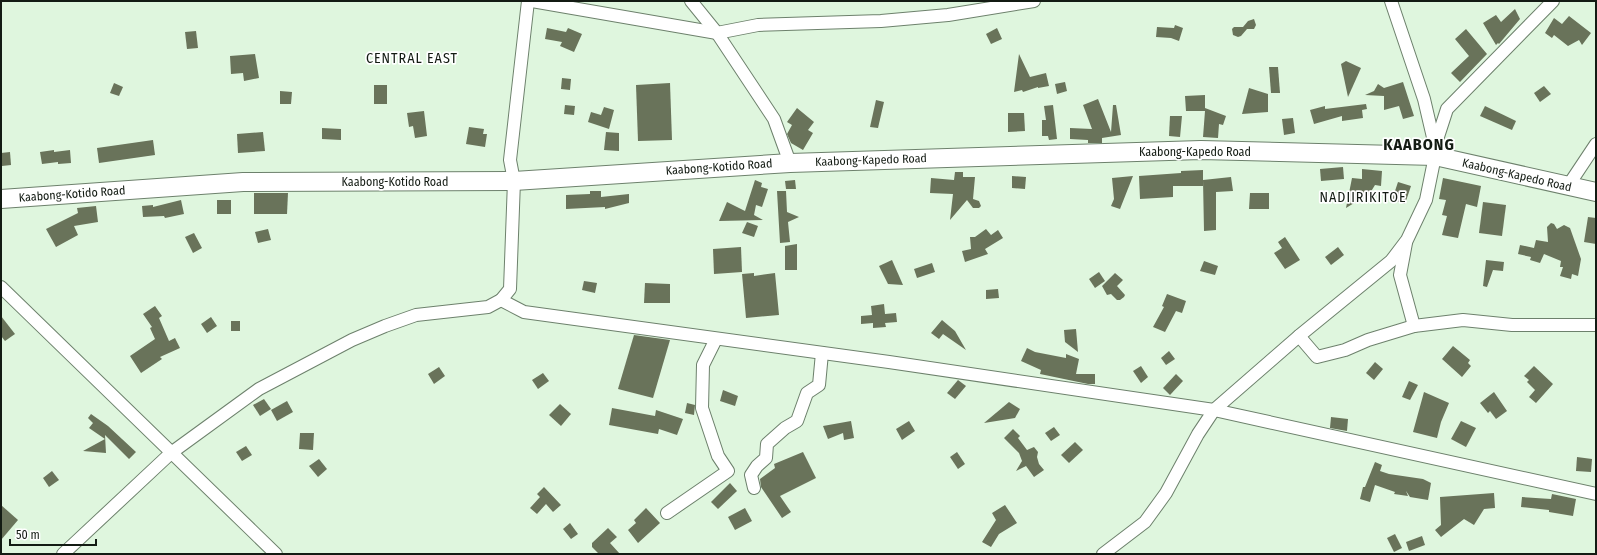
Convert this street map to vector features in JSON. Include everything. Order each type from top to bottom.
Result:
[{"type":"main road","name":"Kaabong-Kapedo Road","points":[[790,163],[1201,150],[1435,151],[1596,192]]},
{"type":"main road","name":"Kaabong-Kotido Road","points":[[1,199],[243,182],[514,181],[790,163]]},
{"type":"street","points":[[63,554],[171,453],[259,389],[352,340],[385,326],[416,315],[488,307],[501,300],[510,289],[514,181],[510,160],[528,1]]},
{"type":"street","points":[[532,1],[717,33],[758,25],[881,21],[948,15],[1034,1]]},
{"type":"street","points":[[691,1],[717,33],[774,119],[790,163]]},
{"type":"street","points":[[1103,554],[1145,522],[1166,493],[1198,434],[1214,410],[1299,336],[1391,261],[1407,240],[1426,200],[1435,151],[1447,109],[1553,1]]},
{"type":"street","points":[[1389,2],[1424,99],[1435,151]]},
{"type":"street","points":[[1568,186],[1596,144]]},
{"type":"street","points":[[1407,240],[1400,276],[1414,326]]},
{"type":"street","points":[[1,287],[276,554]]},
{"type":"street","points":[[501,300],[524,312],[822,353],[1214,410],[1596,494]]},
{"type":"street","points":[[1299,336],[1317,357],[1345,350],[1368,340],[1414,326],[1463,320],[1512,325],[1596,325]]},
{"type":"street","points":[[667,513],[728,471],[718,456],[702,408],[703,365],[716,339]]},
{"type":"street","points":[[754,488],[751,475],[757,466],[766,458],[767,444],[785,428],[797,420],[807,393],[820,385],[822,353]]},
{"type":"building","points":[[1515,9],[1520,19],[1499,44],[1498,43],[1496,45],[1483,23],[1496,15],[1501,22]]},
{"type":"building","points":[[1569,16],[1591,33],[1582,45],[1579,40],[1568,46],[1554,35],[1552,38],[1545,33],[1554,18],[1562,24]]},
{"type":"building","points":[[1254,19],[1256,25],[1254,29],[1247,29],[1241,36],[1238,37],[1233,35],[1232,29],[1234,27],[1243,27],[1248,21]]},
{"type":"building","points":[[1175,25],[1183,28],[1179,41],[1171,38],[1156,37],[1157,27],[1174,28]]},
{"type":"building","points":[[547,28],[566,32],[568,28],[582,34],[574,52],[560,46],[562,42],[545,39]]},
{"type":"building","points":[[997,28],[1002,39],[991,44],[986,34]]},
{"type":"building","points":[[1466,29],[1487,54],[1460,82],[1451,73],[1469,56],[1455,39]]},
{"type":"building","points":[[196,31],[198,48],[187,49],[185,32]]},
{"type":"building","points":[[255,54],[259,78],[244,81],[243,73],[231,74],[230,56]]},
{"type":"building","points":[[1019,54],[1030,77],[1046,73],[1049,86],[1038,87],[1023,92],[1022,90],[1014,92]]},
{"type":"building","points":[[1346,61],[1361,68],[1348,97],[1341,64]]},
{"type":"building","points":[[1269,67],[1278,67],[1280,93],[1271,93]]},
{"type":"building","points":[[562,78],[571,79],[570,90],[561,89]]},
{"type":"building","points":[[1065,82],[1067,91],[1057,94],[1055,84]]},
{"type":"building","points":[[1403,82],[1414,116],[1403,119],[1399,106],[1384,110],[1384,96],[1365,95],[1374,91],[1378,84],[1384,88]]},
{"type":"building","points":[[114,83],[123,87],[119,96],[110,93]]},
{"type":"building","points":[[670,83],[672,140],[638,141],[636,85]]},
{"type":"building","points":[[374,85],[387,85],[387,104],[374,104]]},
{"type":"building","points":[[1544,86],[1551,94],[1540,102],[1534,93]]},
{"type":"building","points":[[1249,88],[1268,94],[1268,112],[1242,114]]},
{"type":"building","points":[[280,91],[292,92],[291,104],[280,104]]},
{"type":"building","points":[[1205,95],[1205,108],[1226,116],[1223,125],[1219,124],[1218,138],[1203,137],[1205,111],[1186,111],[1185,96]]},
{"type":"building","points":[[1098,99],[1111,132],[1113,105],[1116,105],[1121,135],[1102,138],[1102,143],[1088,143],[1088,140],[1070,139],[1070,128],[1092,129],[1083,105]]},
{"type":"building","points":[[876,100],[884,102],[878,128],[870,127]]},
{"type":"building","points":[[1366,104],[1367,109],[1362,110],[1363,118],[1342,121],[1342,116],[1314,124],[1310,110],[1325,106],[1325,109]]},
{"type":"building","points":[[565,105],[575,106],[574,115],[564,114]]},
{"type":"building","points":[[1053,105],[1057,139],[1049,140],[1048,136],[1042,136],[1042,120],[1046,120],[1044,106]]},
{"type":"building","points":[[1485,106],[1516,121],[1512,130],[1480,116]]},
{"type":"building","points":[[604,107],[614,110],[609,129],[588,122],[591,112],[601,115]]},
{"type":"building","points":[[797,108],[814,122],[808,130],[813,133],[803,150],[791,143],[787,134],[792,125],[787,122]]},
{"type":"building","points":[[424,111],[427,136],[415,138],[413,126],[409,127],[407,113]]},
{"type":"building","points":[[1008,113],[1024,113],[1025,131],[1008,132]]},
{"type":"building","points":[[1170,116],[1182,116],[1180,137],[1169,136]]},
{"type":"building","points":[[1293,118],[1295,133],[1284,135],[1282,119]]},
{"type":"building","points":[[469,127],[484,129],[483,134],[487,134],[485,147],[466,144]]},
{"type":"building","points":[[322,128],[341,129],[341,140],[322,139]]},
{"type":"building","points":[[263,132],[265,151],[238,153],[237,134]]},
{"type":"building","points":[[606,132],[619,133],[619,151],[604,150]]},
{"type":"building","points":[[153,140],[155,155],[99,163],[97,148]]},
{"type":"building","points":[[54,150],[54,152],[70,150],[71,163],[58,164],[58,162],[42,164],[40,152]]},
{"type":"building","points":[[10,152],[11,165],[2,166],[1,153]]},
{"type":"building","points":[[1343,167],[1344,179],[1321,181],[1320,169]]},
{"type":"building","points":[[1362,169],[1382,171],[1381,186],[1375,185],[1367,198],[1364,197],[1346,208],[1352,178],[1362,179]]},
{"type":"building","points":[[1203,170],[1203,186],[1173,186],[1173,197],[1140,199],[1139,176]]},
{"type":"building","points":[[955,172],[963,172],[963,177],[975,177],[973,199],[979,201],[981,206],[979,208],[973,208],[967,200],[950,220],[953,194],[930,193],[931,178],[954,180]]},
{"type":"building","points":[[1012,176],[1026,177],[1025,189],[1012,188]]},
{"type":"building","points":[[1133,176],[1120,209],[1111,206],[1114,199],[1112,178]]},
{"type":"building","points":[[1231,177],[1233,191],[1216,192],[1216,230],[1204,231],[1203,180]]},
{"type":"building","points":[[1443,178],[1481,186],[1477,207],[1466,204],[1458,238],[1442,235],[1447,216],[1442,215],[1446,200],[1439,199]]},
{"type":"building","points":[[755,180],[762,183],[761,187],[768,189],[762,207],[756,205],[754,215],[763,220],[719,221],[727,202],[745,211]]},
{"type":"building","points":[[795,180],[796,189],[786,189],[785,181]]},
{"type":"building","points":[[1398,182],[1411,186],[1405,204],[1392,200]]},
{"type":"building","points":[[590,191],[601,191],[601,197],[629,194],[629,203],[605,209],[605,207],[566,209],[566,195],[590,194]]},
{"type":"building","points":[[777,191],[786,191],[787,212],[799,217],[788,222],[790,242],[780,243]]},
{"type":"building","points":[[254,193],[288,193],[287,214],[254,214]]},
{"type":"building","points":[[1250,193],[1269,193],[1269,209],[1249,209]]},
{"type":"building","points":[[181,200],[184,214],[165,218],[164,216],[143,217],[142,206],[153,205],[153,207]]},
{"type":"building","points":[[217,200],[231,200],[231,214],[217,214]]},
{"type":"building","points":[[1483,202],[1506,205],[1502,236],[1479,233]]},
{"type":"building","points":[[96,206],[98,222],[74,226],[78,235],[56,247],[46,229],[78,213],[77,208]]},
{"type":"building","points":[[1588,217],[1596,218],[1596,244],[1584,242]]},
{"type":"building","points":[[747,222],[758,226],[754,237],[742,233]]},
{"type":"building","points":[[1551,223],[1554,224],[1557,229],[1564,225],[1570,228],[1581,259],[1578,276],[1572,274],[1571,279],[1560,276],[1563,267],[1560,267],[1561,261],[1544,254],[1540,263],[1530,260],[1531,257],[1518,254],[1520,245],[1534,248],[1536,240],[1548,242],[1547,227]]},
{"type":"building","points":[[268,229],[271,240],[258,243],[255,232]]},
{"type":"building","points":[[986,229],[991,235],[998,230],[1003,238],[985,249],[988,254],[965,262],[962,251],[971,249],[970,237],[975,237]]},
{"type":"building","points":[[194,233],[202,248],[193,253],[185,237]]},
{"type":"building","points":[[1285,237],[1300,260],[1285,269],[1274,253],[1282,248],[1278,242]]},
{"type":"building","points":[[797,244],[797,270],[785,270],[785,246]]},
{"type":"building","points":[[741,247],[742,272],[714,274],[713,249]]},
{"type":"building","points":[[1338,247],[1344,255],[1331,265],[1325,257]]},
{"type":"building","points":[[892,260],[903,285],[888,284],[879,266]]},
{"type":"building","points":[[1486,260],[1504,262],[1503,271],[1493,270],[1487,287],[1483,286]]},
{"type":"building","points":[[1204,261],[1218,266],[1215,275],[1200,271]]},
{"type":"building","points":[[932,263],[935,272],[917,278],[914,269]]},
{"type":"building","points":[[1099,272],[1105,281],[1095,288],[1089,279]]},
{"type":"building","points":[[754,273],[754,276],[775,273],[779,315],[746,318],[742,274]]},
{"type":"building","points":[[1115,273],[1123,280],[1117,286],[1125,295],[1120,300],[1117,300],[1111,294],[1107,295],[1102,286]]},
{"type":"building","points":[[584,281],[597,283],[595,293],[582,290]]},
{"type":"building","points":[[645,283],[670,284],[670,303],[644,303]]},
{"type":"building","points":[[998,289],[999,298],[986,299],[986,290]]},
{"type":"building","points":[[1167,294],[1186,301],[1182,313],[1176,311],[1165,332],[1153,327],[1164,307],[1162,306]]},
{"type":"building","points":[[884,304],[885,314],[896,313],[897,322],[885,323],[886,327],[873,328],[873,323],[861,324],[861,316],[872,315],[871,306]]},
{"type":"building","points":[[155,306],[162,316],[159,318],[169,341],[175,338],[180,348],[160,357],[162,359],[141,373],[130,356],[155,339],[150,328],[152,327],[143,314]]},
{"type":"building","points":[[1,316],[15,334],[5,341],[1,336]]},
{"type":"building","points":[[211,317],[217,326],[207,333],[201,324]]},
{"type":"building","points":[[942,320],[955,331],[966,350],[943,334],[939,339],[931,333]]},
{"type":"building","points":[[231,321],[240,321],[240,331],[231,331]]},
{"type":"building","points":[[1076,329],[1078,352],[1065,342],[1064,330]]},
{"type":"building","points":[[634,335],[670,340],[653,398],[618,389]]},
{"type":"building","points":[[1453,346],[1470,360],[1468,363],[1471,366],[1462,377],[1442,359]]},
{"type":"building","points":[[1027,348],[1035,352],[1066,358],[1066,354],[1079,359],[1076,374],[1095,374],[1095,384],[1088,384],[1040,374],[1041,370],[1021,361]]},
{"type":"building","points":[[1169,351],[1175,359],[1166,365],[1161,358]]},
{"type":"building","points":[[1375,362],[1383,369],[1374,380],[1366,373]]},
{"type":"building","points":[[1141,366],[1148,377],[1141,383],[1133,371]]},
{"type":"building","points":[[1534,366],[1553,384],[1536,403],[1529,397],[1535,390],[1527,382],[1529,380],[1524,376]]},
{"type":"building","points":[[439,367],[445,376],[434,384],[428,374]]},
{"type":"building","points":[[543,373],[549,381],[538,389],[532,380]]},
{"type":"building","points":[[1176,374],[1183,381],[1170,395],[1163,388]]},
{"type":"building","points":[[958,380],[966,386],[955,399],[947,393]]},
{"type":"building","points":[[1409,381],[1418,385],[1410,400],[1402,397]]},
{"type":"building","points":[[723,390],[738,396],[735,406],[720,401]]},
{"type":"building","points":[[1424,392],[1449,403],[1441,422],[1437,438],[1413,432]]},
{"type":"building","points":[[1494,392],[1507,411],[1496,419],[1490,411],[1488,413],[1480,403]]},
{"type":"building","points":[[264,399],[271,409],[260,416],[253,405]]},
{"type":"building","points":[[287,401],[293,412],[277,421],[271,410]]},
{"type":"building","points":[[1009,402],[1020,409],[1015,418],[984,423]]},
{"type":"building","points":[[687,403],[695,405],[694,415],[685,413]]},
{"type":"building","points":[[560,404],[571,414],[561,426],[549,415]]},
{"type":"building","points":[[612,408],[655,416],[656,410],[683,419],[677,435],[659,429],[658,434],[609,425]]},
{"type":"building","points":[[91,414],[108,426],[136,452],[129,459],[105,435],[106,453],[83,451],[105,439],[89,428],[93,423],[88,418]]},
{"type":"building","points":[[1331,417],[1348,419],[1347,431],[1330,428]]},
{"type":"building","points":[[851,421],[854,438],[844,440],[843,433],[828,439],[823,426]]},
{"type":"building","points":[[909,421],[915,431],[902,440],[896,429]]},
{"type":"building","points":[[1461,421],[1476,428],[1466,447],[1451,439]]},
{"type":"building","points":[[1054,427],[1060,435],[1051,441],[1045,433]]},
{"type":"building","points":[[1013,429],[1020,436],[1018,438],[1027,450],[1034,447],[1038,452],[1037,457],[1039,464],[1044,470],[1034,477],[1026,466],[1016,471],[1022,461],[1019,453],[1004,438]]},
{"type":"building","points":[[300,433],[314,433],[313,450],[299,449]]},
{"type":"building","points":[[1075,442],[1083,450],[1069,463],[1061,455]]},
{"type":"building","points":[[246,446],[252,455],[242,461],[236,452]]},
{"type":"building","points":[[803,452],[816,478],[780,496],[791,512],[782,518],[761,487],[760,479],[775,468],[774,464]]},
{"type":"building","points":[[957,452],[965,464],[958,469],[950,457]]},
{"type":"building","points":[[1577,457],[1592,459],[1591,472],[1576,471]]},
{"type":"building","points":[[319,459],[327,469],[318,477],[309,466]]},
{"type":"building","points":[[1375,462],[1382,465],[1380,471],[1389,474],[1423,479],[1431,483],[1428,500],[1410,497],[1406,491],[1408,496],[1394,494],[1395,492],[1375,485],[1370,502],[1360,499],[1363,487],[1365,487]]},
{"type":"building","points":[[52,471],[59,480],[49,487],[43,478]]},
{"type":"building","points":[[730,483],[737,491],[718,509],[711,502]]},
{"type":"building","points":[[544,487],[561,505],[553,512],[546,504],[537,514],[530,508],[540,497],[537,494]]},
{"type":"building","points":[[1494,493],[1495,508],[1484,509],[1474,525],[1464,519],[1441,537],[1435,530],[1441,525],[1440,497]]},
{"type":"building","points":[[1552,494],[1576,499],[1573,516],[1549,512],[1549,510],[1521,507],[1522,497],[1551,499]]},
{"type":"building","points":[[1,505],[18,520],[1,540]]},
{"type":"building","points":[[1005,505],[1017,523],[999,534],[991,547],[982,542],[996,520],[992,513]]},
{"type":"building","points":[[646,508],[660,523],[638,543],[628,530],[636,523],[634,520]]},
{"type":"building","points":[[745,508],[752,521],[735,530],[728,517]]},
{"type":"building","points":[[570,523],[578,534],[571,539],[563,529]]},
{"type":"building","points":[[608,528],[617,537],[610,543],[620,554],[599,554],[592,547],[592,543]]},
{"type":"building","points":[[1395,534],[1402,548],[1394,552],[1387,538]]},
{"type":"building","points":[[1422,536],[1425,545],[1409,551],[1406,542]]},
{"type":"district","name":"CENTRAL EAST","points":[[412,58]]},
{"type":"district","name":"KAABONG","points":[[1419,144]]},
{"type":"district","name":"NADIIRIKITOE","points":[[1363,197]]}]
